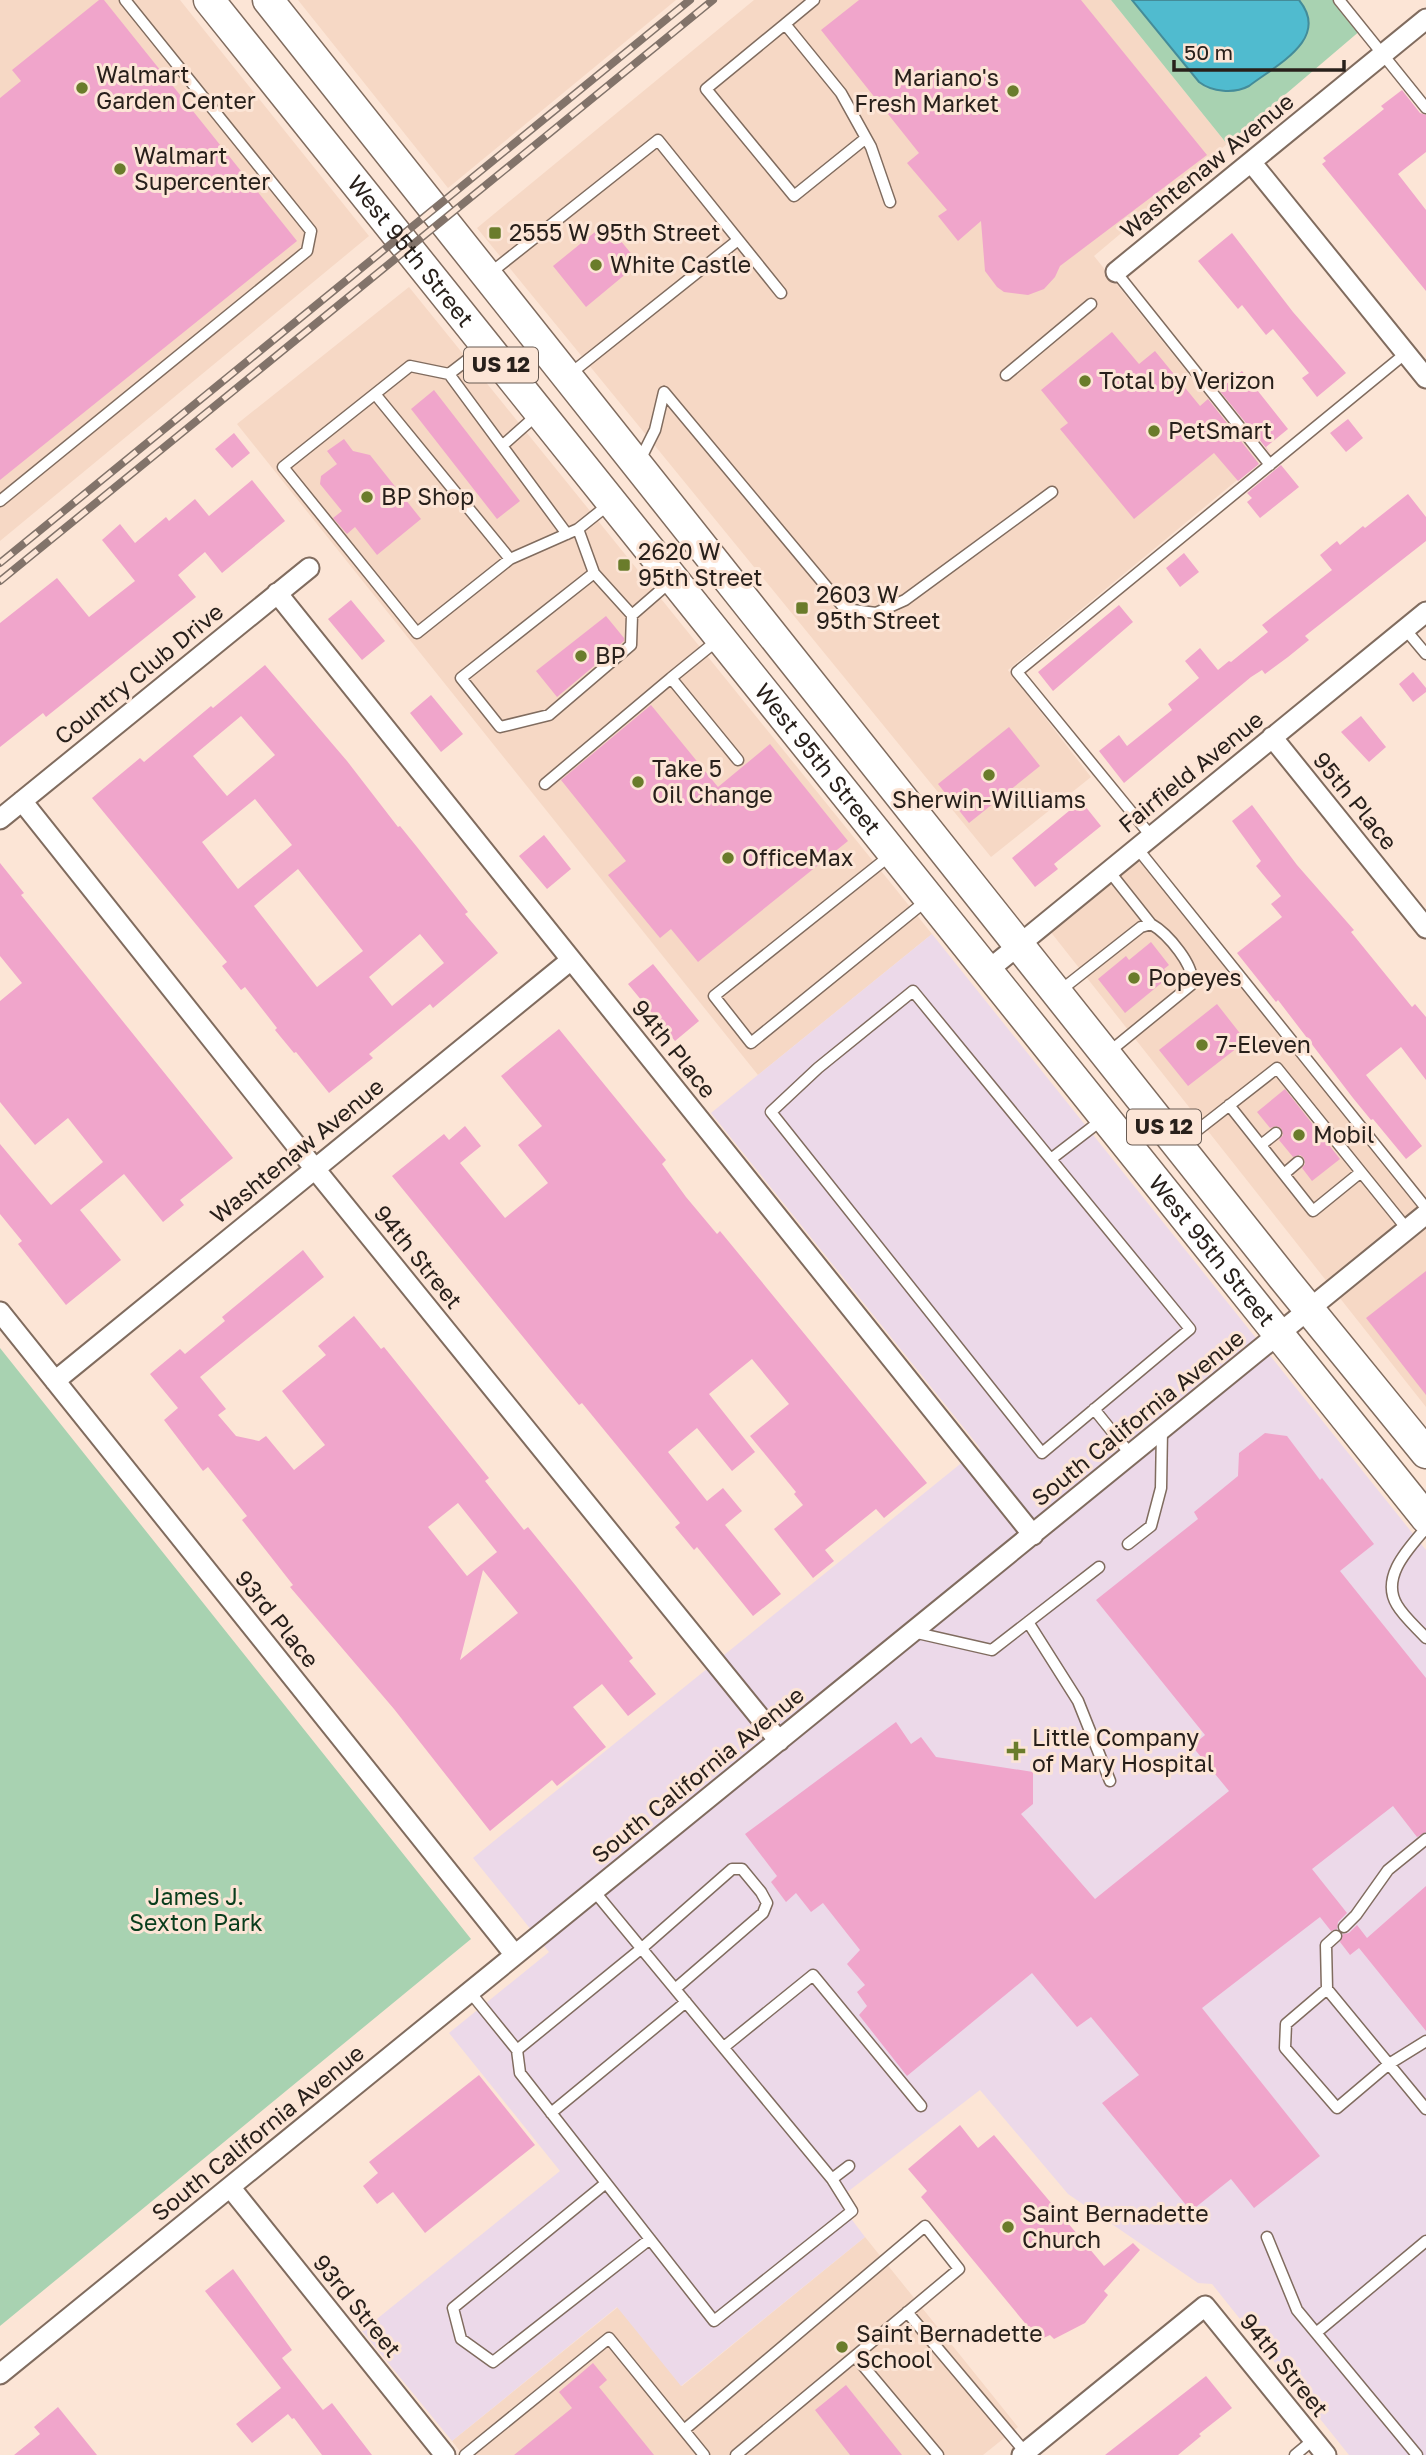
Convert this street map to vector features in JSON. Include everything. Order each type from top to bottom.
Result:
[{"type":"main road","name":"West 95th Street","points":[[209,0],[1426,1518]]},
{"type":"main road","name":"West 95th Street","points":[[268,0],[1309,1310],[1426,1453]]},
{"type":"street","name":"Washtenaw Avenue","points":[[1116,272],[1426,19]]},
{"type":"street","points":[[1251,162],[1426,378]]},
{"type":"street","name":"Country Club Drive","points":[[0,819],[309,568]]},
{"type":"street","name":"94th Place","points":[[277,593],[1033,1535]]},
{"type":"street","name":"Fairfield Avenue","points":[[986,971],[1426,612]]},
{"type":"street","name":"95th Place","points":[[1272,737],[1426,929]]},
{"type":"street","name":"94th Street","points":[[22,801],[315,1169],[779,1741]]},
{"type":"street","name":"Washtenaw Avenue","points":[[55,1381],[571,960]]},
{"type":"street","name":"South California Avenue","points":[[0,2374],[1426,1214]]},
{"type":"street","name":"93rd Place","points":[[0,1312],[515,1955]]},
{"type":"street","name":"93rd Street","points":[[230,2187],[445,2455]]},
{"type":"street","name":"94th Street","points":[[1023,2454],[1205,2306],[1320,2447]]},
{"type":"lane","points":[[0,500],[307,251],[311,231],[125,0]]},
{"type":"lane","points":[[814,0],[706,89],[794,196],[866,138]]},
{"type":"lane","points":[[1339,0],[1426,108]]},
{"type":"lane","points":[[785,24],[841,93],[866,138],[890,202]]},
{"type":"lane","points":[[487,275],[658,140],[781,293]]},
{"type":"lane","points":[[567,377],[738,240]]},
{"type":"lane","points":[[1116,272],[1270,465]]},
{"type":"lane","points":[[1006,375],[1091,304]]},
{"type":"lane","points":[[449,374],[486,345]]},
{"type":"lane","points":[[1406,353],[1017,672],[1144,842],[1426,1208]]},
{"type":"lane","points":[[567,534],[449,374],[410,366],[283,467],[417,633],[510,559],[567,534],[578,529],[611,503]]},
{"type":"lane","points":[[638,465],[655,430],[664,392],[845,609],[876,614],[905,600],[1052,492]]},
{"type":"lane","points":[[375,394],[510,559]]},
{"type":"lane","points":[[502,446],[540,413]]},
{"type":"lane","points":[[578,529],[594,573],[632,615],[631,645],[549,715],[500,727],[461,678],[594,573]]},
{"type":"lane","points":[[632,615],[673,579]]},
{"type":"lane","points":[[1405,629],[1426,654]]},
{"type":"lane","points":[[545,783],[720,639]]},
{"type":"lane","points":[[671,678],[738,760]]},
{"type":"lane","points":[[892,854],[714,996],[751,1043],[928,899]]},
{"type":"lane","points":[[1106,1055],[1191,985],[1194,977],[1190,967],[1162,930],[1151,924],[1109,871]]},
{"type":"lane","points":[[1058,993],[1141,927],[1151,924]]},
{"type":"lane","points":[[913,991],[1190,1329],[1094,1409],[1042,1453],[771,1112],[818,1068],[913,991]]},
{"type":"lane","points":[[1178,1145],[1278,1068],[1304,1109],[1327,1138],[1362,1172],[1407,1229]]},
{"type":"lane","points":[[1229,1105],[1313,1211],[1362,1172]]},
{"type":"lane","points":[[1051,1159],[1104,1118]]},
{"type":"lane","points":[[1261,1145],[1276,1133]]},
{"type":"lane","points":[[1284,1174],[1298,1162]]},
{"type":"lane","points":[[1094,1409],[1131,1455]]},
{"type":"lane","points":[[1128,1544],[1151,1526],[1161,1488],[1162,1430]]},
{"type":"lane","points":[[1426,1528],[1405,1553],[1392,1578],[1395,1604],[1426,1638]]},
{"type":"lane","points":[[913,1632],[992,1650],[1099,1567]]},
{"type":"lane","points":[[1028,1622],[1078,1701],[1110,1781]]},
{"type":"lane","points":[[1345,1927],[1388,1870],[1426,1839]]},
{"type":"lane","points":[[517,2050],[642,1948],[732,1869],[742,1869],[766,1903],[763,1913],[675,1989]]},
{"type":"lane","points":[[470,1992],[517,2050],[520,2073],[713,2321],[852,2211],[832,2179],[594,1891]]},
{"type":"lane","points":[[1336,1936],[1326,1945],[1326,1989],[1426,2109]]},
{"type":"lane","points":[[724,2047],[813,1975],[921,2106]]},
{"type":"lane","points":[[1326,1989],[1286,2024],[1285,2048],[1337,2108],[1389,2064],[1420,2042],[1426,2041]]},
{"type":"lane","points":[[551,2113],[686,2002]]},
{"type":"lane","points":[[832,2179],[849,2166]]},
{"type":"lane","points":[[606,2183],[453,2308],[461,2339],[493,2362],[650,2239]]},
{"type":"lane","points":[[684,2430],[925,2226],[959,2269],[736,2455]]},
{"type":"lane","points":[[1267,2237],[1297,2310],[1417,2455]]},
{"type":"lane","points":[[1317,2333],[1426,2241]]},
{"type":"lane","points":[[907,2312],[1023,2454]]},
{"type":"lane","points":[[464,2455],[609,2339],[704,2455]]},
{"type":"lane","points":[[855,2356],[938,2455]]},
{"type":"lane","points":[[1295,2455],[1320,2447]]},
{"type":"shaded area","name":"Walmart Supercenter","points":[[0,0],[180,0],[369,236],[0,541]]},
{"type":"shaded area","points":[[298,0],[676,0],[448,188]]},
{"type":"shaded area","points":[[754,0],[1111,0],[1227,144],[1094,256],[1259,462],[1008,670],[1091,777],[991,857],[477,228]]},
{"type":"shaded area","points":[[409,287],[932,934],[758,1075],[237,424]]},
{"type":"shaded area","points":[[1135,843],[1426,1200],[1426,1407],[1042,921]]},
{"type":"shaded area","name":"Little Company of Mary Hospital","points":[[932,934],[1426,1550],[1426,2455],[1349,2455],[1212,2284],[1198,2283],[1068,2194],[980,2090],[837,2200],[865,2237],[681,2386],[617,2307],[452,2441],[362,2331],[560,2171],[449,2033],[549,1952],[473,1858],[980,1448],[711,1113]]},
{"type":"shaded area","name":"Saint Bernadette School","points":[[865,2237],[1018,2427],[983,2455],[463,2455],[452,2441],[618,2307],[682,2386]]},
{"type":"green space","points":[[1111,0],[1336,0],[1361,30],[1227,144]]},
{"type":"green space","name":"James J. Sexton Park","points":[[0,1348],[471,1939],[0,2326]]},
{"type":"water","points":[[1132,0],[1299,0],[1307,14],[1308,27],[1296,50],[1249,86],[1230,91],[1217,90],[1199,82]]},
{"type":"building","name":"Walmart Supercenter","points":[[99,0],[104,0],[297,241],[0,480],[0,98],[21,81],[12,70]]},
{"type":"building","name":"Mariano's Fresh Market","points":[[859,0],[1081,0],[1207,155],[1060,266],[1055,277],[1044,289],[1028,295],[1004,292],[985,271],[981,221],[958,241],[938,216],[947,210],[907,163],[919,153],[821,30]]},
{"type":"building","points":[[1402,90],[1420,113],[1426,115],[1426,152],[1398,174],[1426,210],[1426,291],[1322,164],[1326,161],[1323,158],[1384,109],[1381,106]]},
{"type":"building","name":"White Castle","points":[[606,223],[639,263],[586,307],[553,266]]},
{"type":"building","points":[[1232,233],[1293,312],[1346,373],[1317,397],[1302,378],[1309,373],[1273,329],[1266,335],[1242,305],[1238,309],[1198,261]]},
{"type":"building","points":[[1112,332],[1139,364],[1155,351],[1200,406],[1208,399],[1259,464],[1238,481],[1214,453],[1134,519],[1060,429],[1068,423],[1041,390]]},
{"type":"building","points":[[1242,371],[1288,429],[1266,447],[1271,454],[1219,390]]},
{"type":"building","points":[[434,390],[520,501],[497,519],[411,409]]},
{"type":"building","points":[[1348,419],[1363,438],[1346,452],[1330,433]]},
{"type":"building","points":[[234,433],[250,453],[232,468],[215,449]]},
{"type":"building","name":"BP Shop","points":[[344,439],[353,451],[370,455],[421,519],[377,555],[355,527],[347,534],[333,518],[342,511],[320,484],[321,476],[337,464],[327,451]]},
{"type":"building","points":[[1281,465],[1299,487],[1260,518],[1247,502],[1252,498],[1247,493]]},
{"type":"building","points":[[252,480],[285,521],[222,573],[205,552],[178,575],[196,597],[46,717],[43,713],[0,747],[0,623],[57,578],[89,617],[135,581],[102,540],[120,524],[135,543],[166,517],[169,521],[195,499],[209,516]]},
{"type":"building","points":[[1408,494],[1426,517],[1426,541],[1305,636],[1309,640],[1288,657],[1265,674],[1262,670],[1251,677],[1124,783],[1099,751],[1119,735],[1127,746],[1172,710],[1168,704],[1199,678],[1185,661],[1200,648],[1218,670],[1231,662],[1268,632],[1262,625],[1332,570],[1320,555],[1337,541],[1340,545],[1363,526],[1365,528]]},
{"type":"building","points":[[1184,553],[1199,572],[1180,587],[1166,568]]},
{"type":"building","points":[[351,600],[385,641],[362,660],[328,619]]},
{"type":"building","points":[[1119,605],[1133,622],[1053,691],[1038,672]]},
{"type":"building","name":"BP","points":[[606,616],[624,641],[557,697],[536,671]]},
{"type":"building","points":[[265,665],[417,847],[468,912],[465,914],[498,953],[433,1008],[430,1004],[369,1054],[373,1058],[329,1093],[275,1030],[277,1028],[245,987],[241,990],[222,966],[227,962],[92,798],[140,758],[144,762],[211,706],[213,708]],"holes":[[[241,716],[275,755],[227,796],[193,756]],[[255,799],[292,845],[238,889],[202,842]],[[298,869],[363,951],[317,987],[254,906]],[[420,934],[444,963],[392,1006],[369,977]]]},
{"type":"building","points":[[1413,672],[1426,688],[1426,692],[1413,702],[1399,684]]},
{"type":"building","points":[[431,695],[463,734],[441,752],[410,713]]},
{"type":"building","name":"OfficeMax","points":[[651,705],[718,787],[770,744],[848,841],[698,962],[671,929],[660,938],[608,875],[626,861],[561,780]]},
{"type":"building","points":[[1361,716],[1386,747],[1369,762],[1341,732]]},
{"type":"building","name":"Sherwin-Williams","points":[[1009,727],[1040,766],[969,823],[938,784]]},
{"type":"building","points":[[1081,801],[1101,826],[1054,864],[1058,869],[1035,887],[1012,858]]},
{"type":"building","points":[[1252,805],[1297,865],[1354,930],[1351,932],[1412,1007],[1415,1004],[1426,1017],[1426,1080],[1401,1047],[1366,1075],[1422,1146],[1406,1159],[1373,1119],[1371,1120],[1278,1000],[1276,1002],[1237,953],[1282,917],[1271,904],[1281,896],[1256,866],[1261,861],[1232,821]]},
{"type":"building","points":[[544,835],[571,869],[547,889],[519,856]]},
{"type":"building","points":[[0,863],[24,893],[21,895],[233,1158],[180,1200],[184,1205],[163,1222],[124,1174],[80,1210],[121,1260],[66,1305],[18,1244],[22,1241],[0,1214],[0,1144],[51,1205],[103,1162],[68,1118],[35,1145],[0,1102],[0,1001],[22,983],[0,956]]},
{"type":"building","name":"Popeyes","points":[[1151,942],[1169,965],[1164,969],[1170,976],[1125,1013],[1098,979],[1126,956],[1129,960]]},
{"type":"building","points":[[653,964],[699,1021],[675,1041],[628,984]]},
{"type":"building","name":"7-Eleven","points":[[1217,1004],[1246,1041],[1188,1086],[1159,1050]]},
{"type":"building","points":[[559,1029],[666,1160],[662,1164],[686,1197],[717,1234],[720,1231],[927,1483],[884,1518],[876,1509],[825,1550],[834,1561],[813,1578],[774,1529],[803,1505],[794,1494],[796,1492],[750,1436],[789,1404],[752,1359],[709,1394],[755,1452],[732,1471],[697,1428],[668,1452],[707,1501],[723,1488],[742,1511],[725,1525],[781,1594],[753,1616],[697,1547],[694,1550],[675,1527],[680,1523],[582,1403],[579,1405],[392,1176],[444,1134],[449,1140],[465,1126],[481,1146],[460,1163],[505,1218],[548,1183],[518,1145],[542,1126],[501,1076]]},
{"type":"building","name":"Mobil","points":[[1285,1089],[1340,1159],[1312,1181],[1302,1168],[1305,1164],[1304,1158],[1300,1155],[1293,1157],[1279,1140],[1283,1135],[1281,1128],[1270,1128],[1257,1112]]},
{"type":"building","points":[[303,1250],[324,1277],[200,1377],[226,1409],[218,1415],[236,1436],[259,1441],[266,1436],[294,1470],[325,1445],[282,1391],[326,1355],[318,1346],[354,1316],[381,1349],[384,1347],[489,1478],[485,1481],[524,1530],[528,1527],[576,1586],[633,1658],[629,1661],[656,1694],[628,1716],[602,1684],[573,1707],[606,1747],[557,1786],[552,1780],[490,1831],[394,1709],[290,1587],[293,1585],[242,1520],[247,1516],[208,1467],[203,1471],[164,1420],[178,1408],[150,1374],[180,1349],[185,1354],[225,1321],[222,1317]],"holes":[[[458,1503],[497,1552],[467,1576],[428,1527]],[[483,1570],[518,1613],[460,1660]]]},
{"type":"building","points":[[1426,1271],[1426,1395],[1366,1318]]},
{"type":"building","points":[[1265,1433],[1287,1436],[1374,1544],[1340,1571],[1426,1678],[1426,1832],[1417,1837],[1393,1806],[1312,1869],[1347,1913],[1338,1922],[1337,1929],[1331,1931],[1320,1917],[1202,2008],[1320,2156],[1254,2208],[1231,2179],[1191,2211],[1102,2103],[1139,2075],[1091,2017],[1077,2027],[1032,1973],[907,2076],[859,2015],[867,2006],[857,1992],[865,1985],[847,1964],[860,1950],[823,1903],[811,1912],[796,1893],[786,1902],[771,1882],[777,1876],[745,1834],[896,1722],[911,1744],[921,1737],[936,1757],[1033,1772],[1033,1804],[1021,1814],[1095,1899],[1229,1791],[1192,1746],[1205,1735],[1096,1600],[1198,1519],[1194,1512],[1238,1476],[1239,1453]]},
{"type":"building","points":[[1426,1886],[1426,2031],[1359,1948],[1350,1955],[1340,1942],[1343,1934],[1349,1933],[1357,1925],[1367,1938]]},
{"type":"building","points":[[479,2075],[535,2145],[425,2233],[393,2192],[377,2204],[363,2186],[378,2173],[369,2162]]},
{"type":"building","name":"Saint Bernadette Church","points":[[960,2125],[978,2148],[994,2135],[1104,2266],[1133,2243],[1140,2250],[1104,2291],[1108,2295],[1085,2323],[1054,2339],[1050,2335],[1039,2340],[921,2197],[927,2191],[908,2169]]},
{"type":"building","points":[[233,2269],[292,2350],[282,2358],[323,2410],[332,2403],[372,2455],[322,2455],[288,2414],[252,2443],[236,2424],[281,2388],[205,2291]]},
{"type":"building","points":[[593,2363],[607,2380],[599,2387],[654,2455],[514,2455],[572,2408],[559,2392]]},
{"type":"building","points":[[1206,2376],[1232,2408],[1178,2455],[1105,2455]]},
{"type":"building","points":[[846,2385],[902,2455],[850,2455],[815,2410]]},
{"type":"building","points":[[58,2407],[97,2455],[14,2455],[40,2434],[34,2427]]},
{"type":"railway","points":[[0,563],[690,0]]},
{"type":"railway","points":[[0,581],[713,0]]},
{"type":"place","name":"Walmart Garden Center","points":[[82,88]]},
{"type":"place","name":"Mariano's Fresh Market","points":[[1013,91]]},
{"type":"place","name":"Walmart Supercenter","points":[[120,169]]},
{"type":"place","name":"2555 W 95th Street","points":[[495,233]]},
{"type":"place","name":"White Castle","points":[[596,265]]},
{"type":"place","name":"Total by Verizon","points":[[1085,381]]},
{"type":"place","name":"PetSmart","points":[[1154,431]]},
{"type":"place","name":"BP Shop","points":[[367,497]]},
{"type":"place","name":"2620 W 95th Street","points":[[624,565]]},
{"type":"place","name":"2603 W 95th Street","points":[[802,608]]},
{"type":"place","name":"BP","points":[[581,656]]},
{"type":"place","name":"Sherwin-Williams","points":[[989,775]]},
{"type":"place","name":"Take 5 Oil Change","points":[[638,782]]},
{"type":"place","name":"OfficeMax","points":[[728,858]]},
{"type":"place","name":"Popeyes","points":[[1134,978]]},
{"type":"place","name":"7-Eleven","points":[[1202,1045]]},
{"type":"place","name":"Mobil","points":[[1299,1135]]},
{"type":"place","name":"Little Company of Mary Hospital","points":[[1016,1751]]},
{"type":"place","name":"Saint Bernadette Church","points":[[1008,2227]]},
{"type":"place","name":"Saint Bernadette School","points":[[842,2347]]}]
